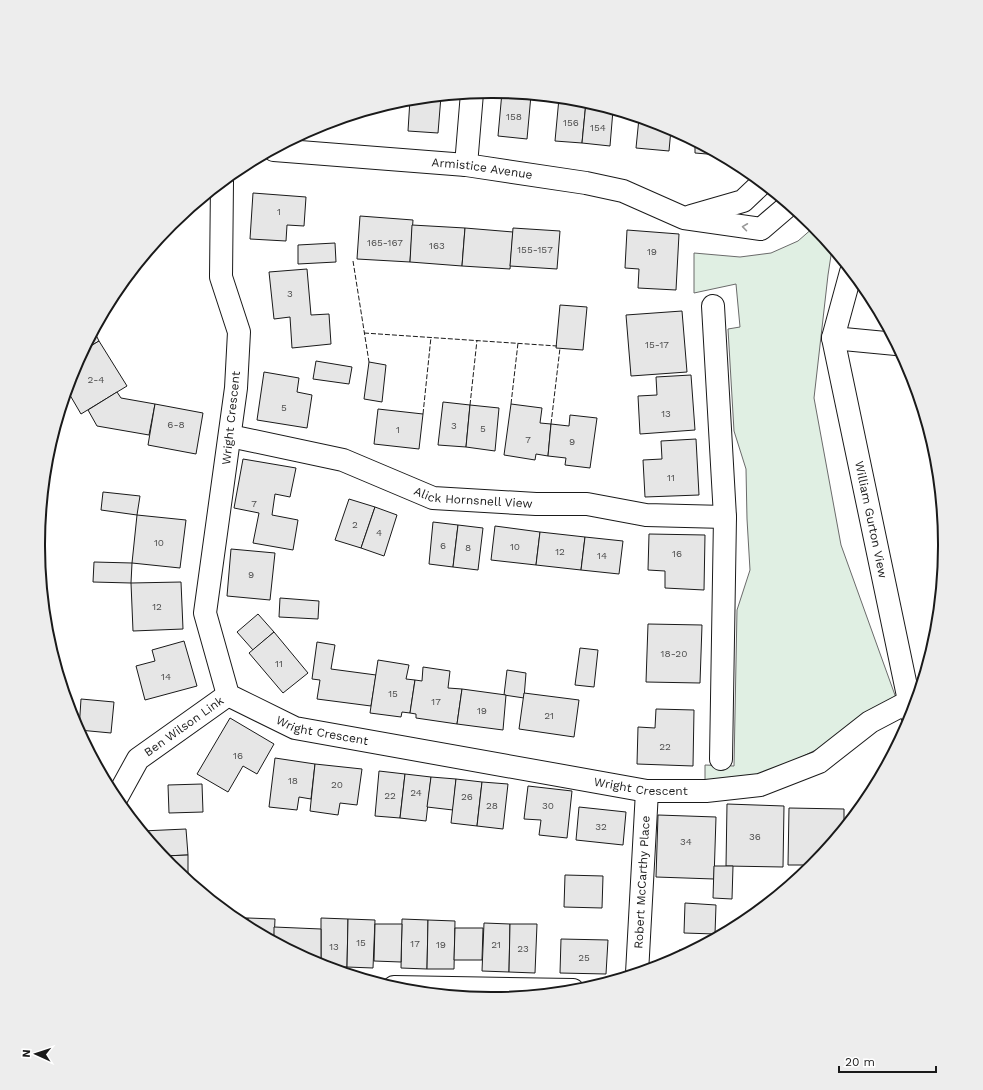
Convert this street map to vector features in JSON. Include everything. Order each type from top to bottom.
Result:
[{"type":"street","points":[[466,165],[472,99]]},
{"type":"street","name":"Armistice Avenue","points":[[283,151],[466,165],[586,183],[623,191],[684,218],[761,229],[785,208]]},
{"type":"street","points":[[684,218],[743,201],[758,187]]},
{"type":"street","name":"Wright Crescent","points":[[222,190],[221,277],[239,332],[236,388],[205,613],[228,695],[295,728],[647,791],[706,791],[760,785],[819,762],[870,722],[907,708]]},
{"type":"street","name":"William Gurton View","points":[[849,278],[833,338],[910,699]]},
{"type":"street","points":[[713,306],[725,517],[721,759]]},
{"type":"street","points":[[833,338],[890,343]]},
{"type":"street","name":"Alick Hornsnell View","points":[[230,436],[343,460],[433,498],[536,504],[587,504],[646,515],[725,517]]},
{"type":"street","name":"Ben Wilson Link","points":[[120,792],[138,759],[228,695]]},
{"type":"street","name":"Robert McCarthy Place","points":[[637,967],[647,791]]},
{"type":"street","points":[[431,988],[537,989]]},
{"type":"green space","points":[[809,231],[831,256],[814,398],[841,545],[896,698],[820,748],[764,775],[705,782],[705,765],[734,766],[737,610],[750,570],[746,469],[734,431],[728,329],[740,327],[736,284],[694,293],[694,253],[740,257],[771,253],[798,241]]},
{"type":"building","points":[[501,98],[531,100],[527,139],[498,136]]},
{"type":"building","points":[[441,101],[438,133],[408,131],[410,106]]},
{"type":"building","points":[[558,103],[585,109],[582,143],[555,141]]},
{"type":"building","points":[[585,109],[613,116],[610,146],[582,143]]},
{"type":"building","points":[[638,123],[670,136],[669,151],[636,148]]},
{"type":"building","points":[[695,148],[707,154],[695,153]]},
{"type":"building","points":[[253,193],[306,197],[304,226],[287,225],[286,241],[250,239]]},
{"type":"building","points":[[360,216],[413,220],[410,262],[357,259]]},
{"type":"building","points":[[412,225],[465,228],[462,266],[410,262]]},
{"type":"building","points":[[465,228],[513,232],[510,269],[462,266]]},
{"type":"building","points":[[513,228],[560,231],[557,269],[510,266]]},
{"type":"building","points":[[627,230],[679,234],[676,290],[638,288],[639,269],[625,268]]},
{"type":"building","points":[[335,243],[336,262],[298,264],[298,245]]},
{"type":"building","points":[[307,269],[311,315],[329,314],[331,344],[292,348],[290,317],[274,319],[269,272]]},
{"type":"building","points":[[560,305],[587,307],[583,350],[556,348]]},
{"type":"building","points":[[682,311],[687,372],[631,376],[626,315]]},
{"type":"building","points":[[97,337],[99,341],[93,345]]},
{"type":"building","points":[[99,341],[127,386],[81,414],[71,396],[93,345]]},
{"type":"building","points":[[316,361],[352,367],[349,384],[313,379]]},
{"type":"building","points":[[369,362],[386,365],[382,402],[364,399]]},
{"type":"building","points":[[264,372],[299,378],[297,392],[312,395],[307,428],[257,420]]},
{"type":"building","points":[[691,375],[695,430],[640,434],[638,396],[657,395],[656,377]]},
{"type":"building","points":[[117,392],[121,398],[155,404],[149,435],[97,426],[88,410]]},
{"type":"building","points":[[443,402],[470,405],[466,447],[438,445]]},
{"type":"building","points":[[155,404],[203,413],[196,454],[148,445]]},
{"type":"building","points":[[511,404],[542,408],[540,423],[551,424],[548,456],[536,454],[535,460],[504,455]]},
{"type":"building","points":[[470,405],[499,408],[495,451],[466,447]]},
{"type":"building","points":[[378,409],[423,414],[419,449],[374,444]]},
{"type":"building","points":[[570,415],[597,418],[590,468],[565,465],[566,458],[548,456],[551,424],[569,426]]},
{"type":"building","points":[[696,439],[699,495],[645,497],[643,460],[662,459],[661,441]]},
{"type":"building","points":[[243,459],[296,468],[290,497],[275,494],[272,515],[298,520],[293,550],[253,543],[259,513],[234,508]]},
{"type":"building","points":[[103,492],[140,496],[137,515],[101,510]]},
{"type":"building","points":[[349,499],[375,507],[361,548],[335,540]]},
{"type":"building","points":[[375,507],[397,515],[384,556],[361,548]]},
{"type":"building","points":[[137,515],[186,520],[180,568],[132,563]]},
{"type":"building","points":[[433,522],[458,525],[453,567],[429,564]]},
{"type":"building","points":[[458,525],[483,528],[478,570],[453,567]]},
{"type":"building","points":[[495,526],[540,532],[536,565],[491,560]]},
{"type":"building","points":[[540,532],[585,537],[581,570],[536,565]]},
{"type":"building","points":[[649,534],[705,535],[704,590],[665,588],[665,571],[648,570]]},
{"type":"building","points":[[585,537],[623,541],[619,574],[581,570]]},
{"type":"building","points":[[231,549],[275,553],[270,600],[227,596]]},
{"type":"building","points":[[94,562],[132,563],[131,583],[93,582]]},
{"type":"building","points":[[181,582],[183,629],[133,631],[131,583]]},
{"type":"building","points":[[280,598],[319,601],[318,619],[279,617]]},
{"type":"building","points":[[258,614],[274,632],[253,650],[237,632]]},
{"type":"building","points":[[648,624],[702,625],[700,683],[646,682]]},
{"type":"building","points":[[274,632],[308,673],[283,693],[249,653]]},
{"type":"building","points":[[184,641],[197,686],[145,700],[136,666],[155,661],[152,650]]},
{"type":"building","points":[[317,642],[335,645],[331,669],[376,675],[371,706],[317,699],[320,680],[312,679]]},
{"type":"building","points":[[580,648],[598,650],[594,687],[575,685]]},
{"type":"building","points":[[378,660],[409,665],[406,679],[415,680],[410,713],[402,712],[401,717],[370,713]]},
{"type":"building","points":[[423,667],[450,671],[448,688],[462,689],[457,724],[416,718],[416,714],[410,713],[415,680],[422,681]]},
{"type":"building","points":[[507,670],[526,673],[524,698],[504,695]]},
{"type":"building","points":[[462,689],[506,695],[503,730],[457,724]]},
{"type":"building","points":[[524,693],[579,700],[574,737],[519,729]]},
{"type":"building","points":[[81,699],[114,702],[111,733],[86,731],[80,718]]},
{"type":"building","points":[[656,709],[694,710],[693,766],[637,764],[638,727],[655,728]]},
{"type":"building","points":[[230,718],[274,744],[257,774],[243,766],[228,792],[197,774]]},
{"type":"building","points":[[275,758],[315,764],[311,799],[299,797],[297,810],[269,807]]},
{"type":"building","points":[[315,764],[362,769],[357,805],[340,803],[338,815],[310,811]]},
{"type":"building","points":[[379,771],[405,774],[400,818],[375,816]]},
{"type":"building","points":[[405,774],[431,777],[426,821],[400,818]]},
{"type":"building","points":[[431,777],[456,779],[453,810],[427,807]]},
{"type":"building","points":[[456,779],[482,782],[477,826],[451,823]]},
{"type":"building","points":[[482,782],[508,784],[503,829],[477,826]]},
{"type":"building","points":[[202,784],[203,812],[169,813],[168,785]]},
{"type":"building","points":[[528,786],[572,791],[567,838],[539,835],[541,820],[524,819]]},
{"type":"building","points":[[727,804],[784,806],[783,867],[726,866]]},
{"type":"building","points":[[579,807],[626,812],[623,845],[576,840]]},
{"type":"building","points":[[789,808],[844,809],[844,819],[807,861],[803,865],[788,865]]},
{"type":"building","points":[[658,815],[716,817],[714,879],[656,877]]},
{"type":"building","points":[[186,829],[188,855],[171,856],[149,831]]},
{"type":"building","points":[[188,855],[188,872],[176,861],[171,856]]},
{"type":"building","points":[[714,866],[733,866],[732,899],[713,898]]},
{"type":"building","points":[[565,875],[603,876],[602,908],[564,907]]},
{"type":"building","points":[[685,903],[716,905],[715,932],[711,934],[684,933]]},
{"type":"building","points":[[321,918],[348,919],[347,967],[321,958]]},
{"type":"building","points":[[248,919],[275,919],[274,935],[268,932]]},
{"type":"building","points":[[348,919],[375,920],[373,968],[347,967]]},
{"type":"building","points":[[402,919],[428,920],[427,969],[401,968]]},
{"type":"building","points":[[428,920],[455,921],[454,969],[427,969]]},
{"type":"building","points":[[484,923],[510,924],[509,972],[482,971]]},
{"type":"building","points":[[375,924],[402,924],[401,962],[374,961]]},
{"type":"building","points":[[510,924],[537,924],[535,973],[509,972]]},
{"type":"building","points":[[274,927],[321,929],[321,958],[294,945],[274,935]]},
{"type":"building","points":[[455,928],[483,928],[482,960],[454,960]]},
{"type":"building","points":[[561,939],[608,940],[606,974],[560,973]]},
{"type":"fence","points":[[353,261],[369,362]]},
{"type":"fence","points":[[364,333],[557,346]]},
{"type":"fence","points":[[423,414],[431,337]]},
{"type":"fence","points":[[470,405],[477,340]]},
{"type":"fence","points":[[511,404],[518,343]]},
{"type":"fence","points":[[551,424],[560,348]]}]
